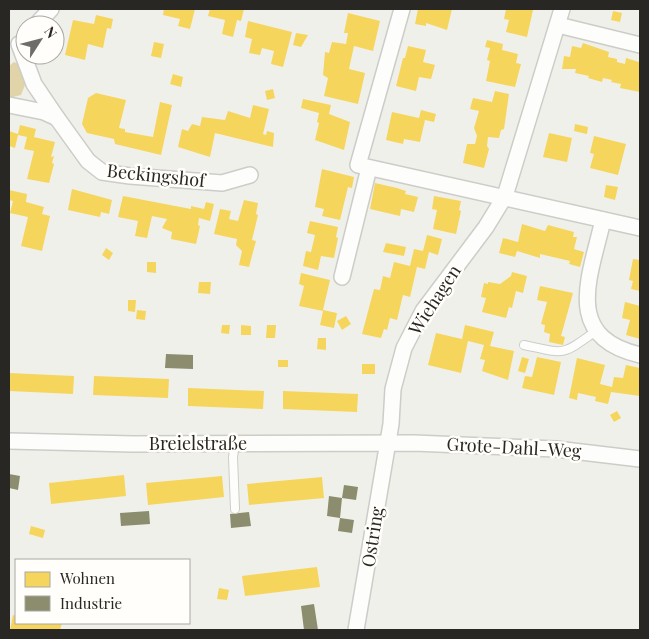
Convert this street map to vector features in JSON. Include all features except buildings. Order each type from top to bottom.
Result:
[{"type":"street","points":[[402,9],[358,165],[504,196],[640,228]]},
{"type":"street","name":"Wiehagen","points":[[387,443],[393,389],[404,348],[423,311],[486,227],[504,196],[562,9]]},
{"type":"street","points":[[558,25],[640,45]]},
{"type":"street","name":"Beckingshof","points":[[26,65],[34,84],[57,118],[88,161],[102,172],[222,183],[250,176]]},
{"type":"street","points":[[9,105],[44,112],[57,118]]},
{"type":"street","points":[[342,277],[369,168]]},
{"type":"street","points":[[603,220],[586,293],[588,313],[596,331],[616,348],[640,355]]},
{"type":"street","name":"Breielstraße","points":[[9,441],[55,444],[387,443]]},
{"type":"street","name":"Grote-Dahl-Weg","points":[[387,443],[556,449],[640,459]]},
{"type":"street","name":"Ostring","points":[[356,630],[387,443]]},
{"type":"lane","points":[[524,345],[559,352],[566,351],[596,331]]},
{"type":"lane","points":[[235,444],[233,458],[236,509]]},
{"type":"shaded area","points":[[14,62],[15,65],[19,65],[25,85],[21,95],[9,98],[9,66]]}]
